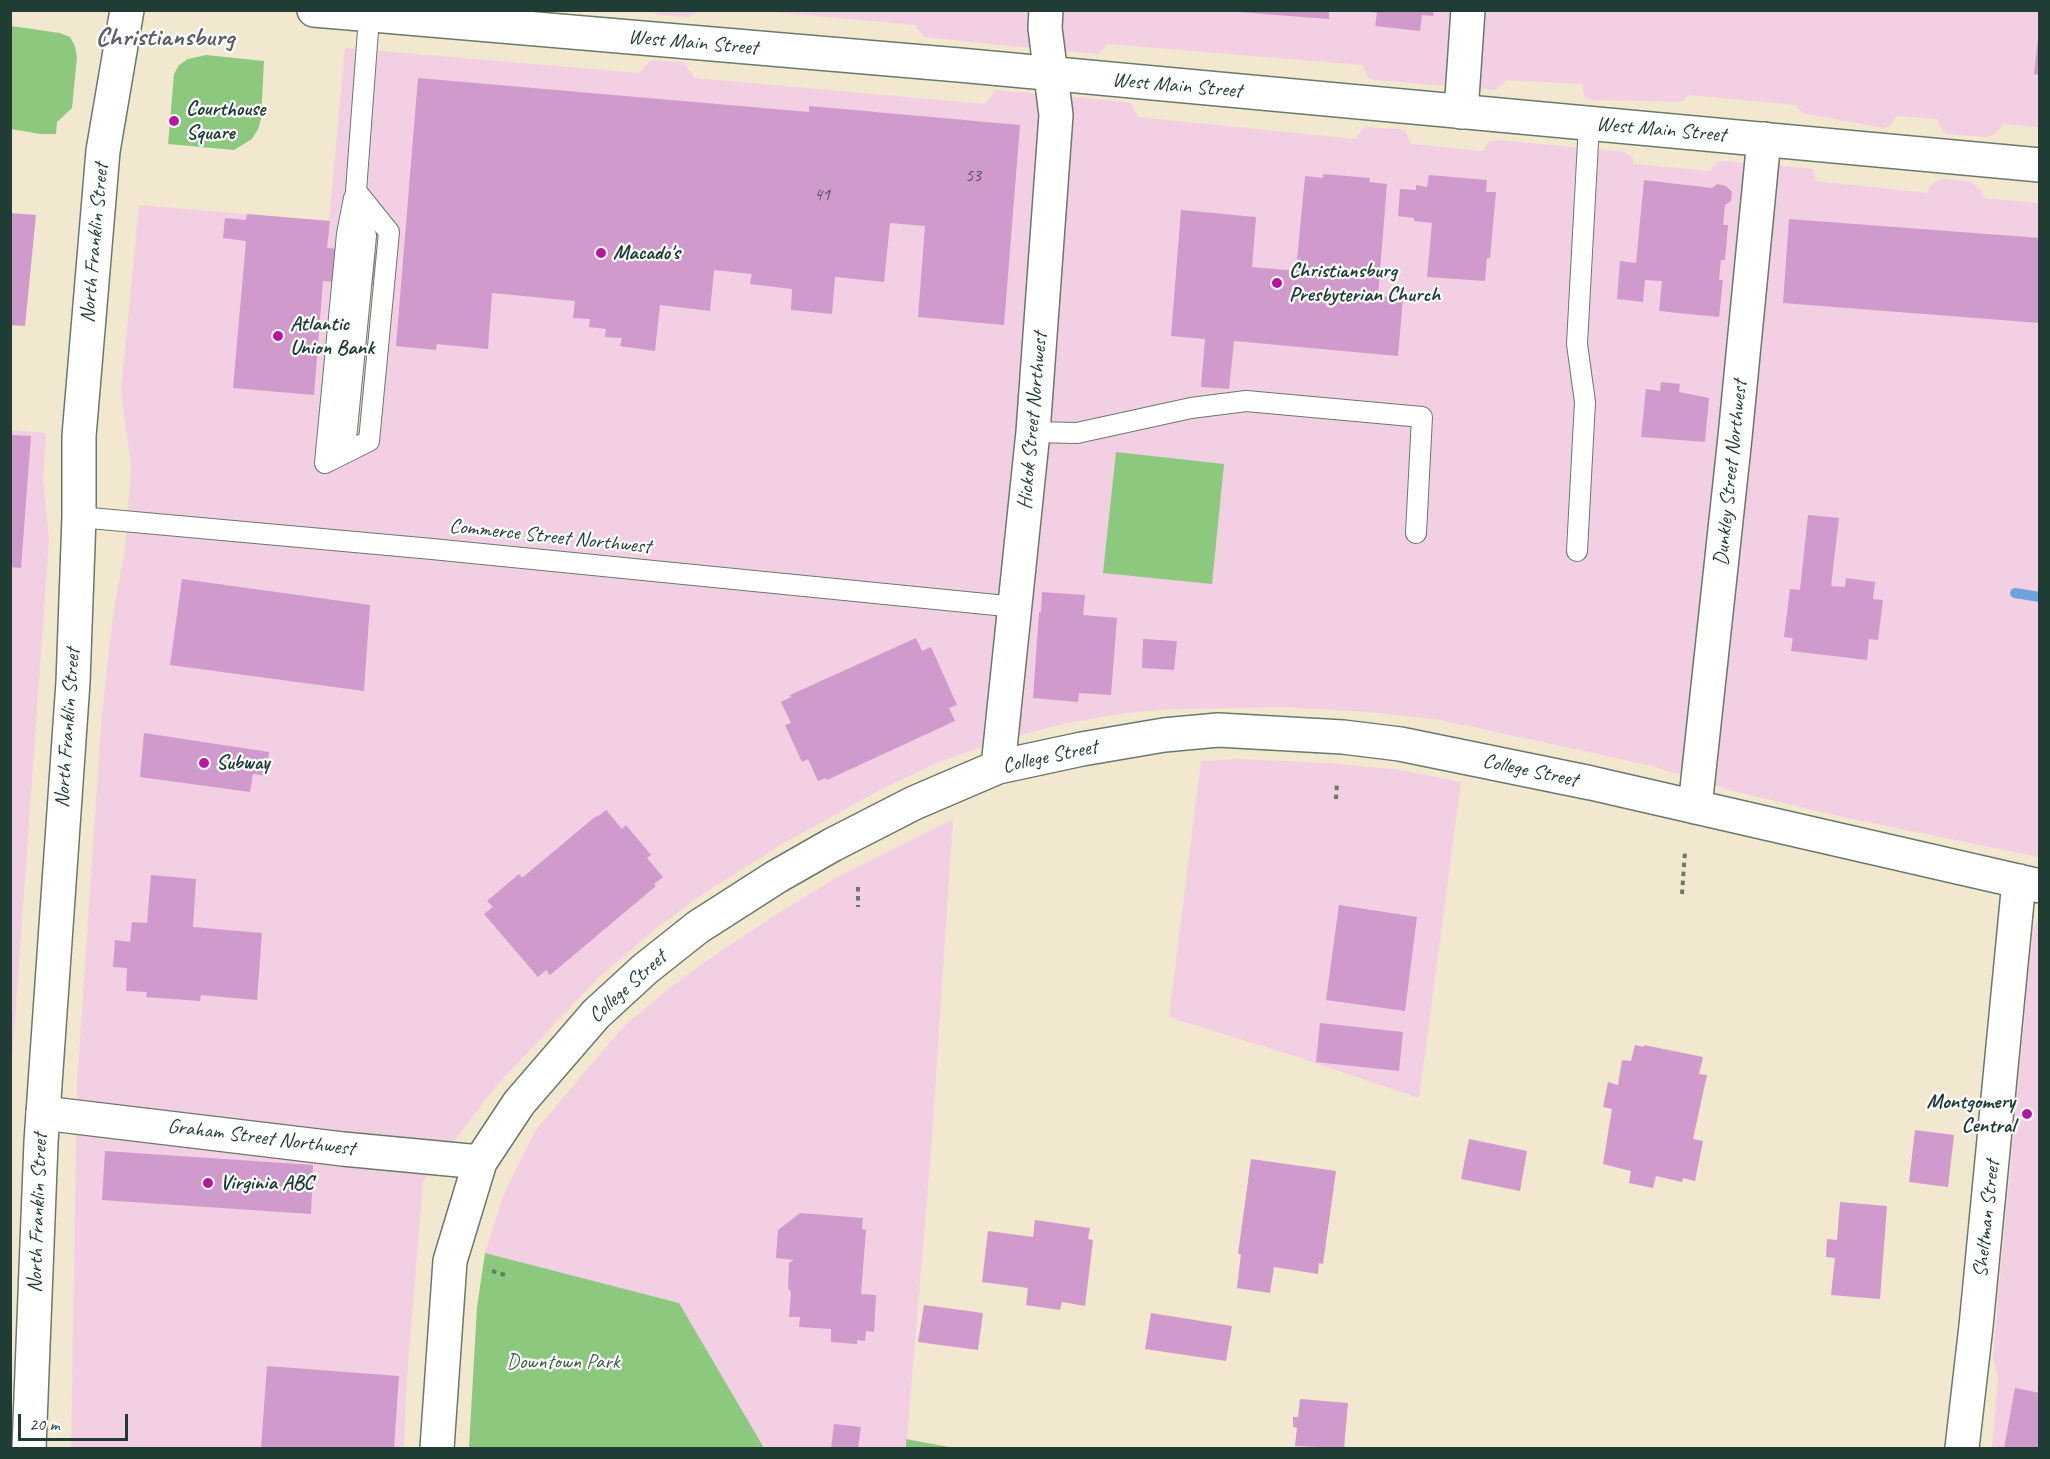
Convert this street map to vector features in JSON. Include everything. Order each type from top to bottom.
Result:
[{"type":"street","name":"North Franklin Street","points":[[29,1449],[43,1113],[73,682],[79,517],[79,436],[103,151],[127,10]]},
{"type":"street","name":"West Main Street","points":[[314,10],[947,64],[2040,165]]},
{"type":"street","name":"Hickok Street Northwest","points":[[998,767],[1033,432],[1056,115],[1045,28],[1046,10]]},
{"type":"street","points":[[1461,112],[1468,10]]},
{"type":"street","name":"Dunkley Street Northwest","points":[[1695,807],[1764,139]]},
{"type":"street","name":"College Street","points":[[437,1449],[450,1261],[480,1162],[519,1103],[596,1014],[645,969],[698,927],[776,877],[832,845],[914,803],[998,767],[1164,735],[1218,730],[1343,737],[1400,744],[1695,807],[2029,884]]},
{"type":"street","name":"Sheltman Street","points":[[1962,1449],[2029,884]]},
{"type":"street","name":"Graham Street Northwest","points":[[43,1113],[343,1149],[480,1162]]},
{"type":"lane","points":[[356,191],[389,232],[369,441],[325,463],[347,234],[356,191],[369,16]]},
{"type":"lane","points":[[1577,551],[1585,402],[1577,344],[1589,124]]},
{"type":"lane","points":[[1033,432],[1077,432],[1191,408],[1246,401],[1422,417],[1416,533]]},
{"type":"lane","name":"Commerce Street Northwest","points":[[79,517],[432,549],[1016,607]]},
{"type":"path","points":[[1336,799],[1337,782]]},
{"type":"path","points":[[1682,894],[1686,851]]},
{"type":"path","points":[[858,886],[858,907]]},
{"type":"path","points":[[492,1271],[505,1275]]},
{"type":"shaded area","points":[[653,11],[698,11],[688,17],[657,15]]},
{"type":"shaded area","points":[[761,11],[2039,11],[2039,127],[2005,124],[1992,136],[1987,137],[1946,134],[1937,119],[1897,116],[1889,126],[1884,128],[1805,114],[1799,110],[1797,105],[1688,95],[1684,100],[1678,102],[1590,100],[1584,96],[1582,84],[1506,80],[1496,90],[1493,90],[1374,80],[1368,77],[1362,65],[1109,44],[1098,54],[924,37],[915,25]]},
{"type":"shaded area","points":[[345,48],[639,73],[651,60],[683,62],[695,78],[985,104],[996,90],[1118,101],[1131,103],[1138,117],[1355,139],[1365,127],[1401,129],[1406,132],[1411,144],[1483,151],[1489,142],[1498,140],[1625,152],[1633,158],[1633,164],[1710,171],[1716,163],[1721,161],[1808,168],[1815,173],[1815,181],[1928,193],[1930,186],[1936,181],[1944,179],[1968,181],[1981,191],[1983,198],[2039,203],[2039,857],[1833,815],[1734,791],[1652,766],[1566,747],[1440,720],[1370,712],[1279,707],[1157,710],[1062,724],[1002,740],[939,762],[882,789],[782,844],[700,896],[649,934],[598,978],[496,1086],[423,1182],[407,1376],[404,1448],[71,1448],[77,1085],[102,714],[113,615],[125,550],[131,466],[121,391],[139,205],[329,221]]},
{"type":"shaded area","points":[[11,430],[46,433],[43,479],[49,540],[11,1075]]},
{"type":"shaded area","points":[[1237,759],[1329,763],[1401,770],[1461,782],[1419,1098],[1169,1017],[1201,761]]},
{"type":"shaded area","points":[[953,819],[931,1151],[906,1448],[764,1448],[678,1303],[485,1253],[503,1196],[535,1131],[624,1026],[672,986],[774,916],[837,877]]},
{"type":"shaded area","name":"Montgomery Central","points":[[2039,917],[2039,1448],[1992,1448],[1998,1377],[1993,1359],[1998,1298],[2033,929]]},
{"type":"green space","points":[[11,26],[60,33],[70,37],[75,46],[77,57],[72,108],[57,122],[56,134],[11,129]]},
{"type":"green space","points":[[206,55],[264,61],[261,119],[258,129],[252,139],[234,150],[168,144],[174,74],[179,65],[188,59]]},
{"type":"green space","points":[[1116,452],[1224,464],[1212,584],[1103,573]]},
{"type":"green space","name":"Downtown Park","points":[[485,1253],[679,1303],[764,1448],[469,1448],[477,1307]]},
{"type":"green space","points":[[906,1439],[954,1448],[906,1448]]},
{"type":"building","points":[[1239,10],[1329,10],[1329,19],[1238,12]]},
{"type":"building","points":[[1370,10],[1434,10],[1433,16],[1422,15],[1420,31],[1375,26],[1377,13],[1370,12]]},
{"type":"building","points":[[2038,39],[2040,39],[2040,75],[2034,74]]},
{"type":"building","points":[[418,78],[809,112],[809,106],[1020,125],[1004,325],[918,317],[925,226],[890,223],[884,282],[835,277],[832,314],[791,310],[792,289],[750,284],[752,274],[714,270],[710,311],[660,305],[655,351],[620,346],[622,338],[605,337],[606,329],[589,327],[590,319],[573,318],[575,301],[492,293],[488,349],[437,344],[436,350],[396,346]]},
{"type":"building","name":"Christiansburg Presbyterian Church","points":[[1323,174],[1370,178],[1369,182],[1387,184],[1378,296],[1403,298],[1398,356],[1234,341],[1229,389],[1201,387],[1205,339],[1171,336],[1181,210],[1256,217],[1252,267],[1296,271],[1305,176],[1323,178]]},
{"type":"building","points":[[1429,175],[1487,180],[1486,192],[1496,192],[1490,258],[1487,258],[1485,281],[1427,277],[1432,223],[1398,216],[1400,189],[1416,190],[1416,185],[1427,187]]},
{"type":"building","points":[[1644,180],[1712,188],[1717,184],[1726,186],[1732,192],[1731,201],[1725,205],[1723,225],[1728,225],[1725,260],[1721,260],[1719,280],[1723,280],[1719,317],[1659,311],[1662,281],[1645,280],[1643,302],[1617,299],[1620,261],[1636,263]]},
{"type":"building","points":[[10,213],[36,215],[25,326],[10,325]]},
{"type":"building","name":"Atlantic Union Bank","points":[[247,214],[330,221],[327,248],[376,252],[373,285],[323,281],[314,395],[233,388],[246,241],[223,238],[225,218],[246,220]]},
{"type":"building","points":[[1789,219],[2040,238],[2040,323],[1783,303]]},
{"type":"building","points":[[1661,382],[1680,384],[1679,392],[1709,398],[1705,442],[1641,437],[1646,389],[1660,391]]},
{"type":"building","points":[[10,435],[31,436],[21,568],[10,567]]},
{"type":"building","points":[[1808,515],[1839,518],[1831,586],[1845,587],[1846,578],[1875,582],[1873,599],[1883,600],[1878,640],[1869,639],[1867,660],[1791,651],[1793,638],[1784,637],[1790,589],[1800,590]]},
{"type":"building","points":[[182,579],[370,605],[364,691],[170,665]]},
{"type":"building","points":[[1042,592],[1085,595],[1083,615],[1117,618],[1111,695],[1079,693],[1078,702],[1033,698]]},
{"type":"building","points":[[916,638],[922,651],[931,647],[957,705],[949,708],[955,721],[827,780],[826,778],[818,781],[808,759],[802,762],[785,725],[791,723],[781,702],[791,697],[790,695]]},
{"type":"building","points":[[1143,639],[1177,641],[1174,670],[1142,668]]},
{"type":"building","name":"Subway","points":[[144,733],[269,752],[266,776],[253,774],[250,792],[140,777]]},
{"type":"building","points":[[606,810],[622,829],[626,825],[651,855],[647,858],[663,877],[654,884],[656,886],[550,975],[546,970],[538,977],[484,914],[493,907],[487,901],[519,874],[522,878]]},
{"type":"building","points":[[151,875],[196,879],[193,927],[262,933],[257,1000],[201,995],[200,1001],[146,997],[147,992],[126,991],[127,968],[113,967],[115,940],[130,942],[132,922],[147,923]]},
{"type":"building","points":[[1339,905],[1417,917],[1405,1011],[1326,1000]]},
{"type":"building","points":[[1320,1023],[1403,1032],[1399,1071],[1316,1062]]},
{"type":"building","points":[[1635,1045],[1703,1057],[1699,1074],[1707,1075],[1693,1139],[1703,1141],[1695,1181],[1683,1178],[1682,1182],[1656,1176],[1653,1188],[1629,1183],[1631,1171],[1603,1164],[1612,1109],[1603,1107],[1608,1082],[1618,1085],[1622,1060],[1631,1061]]},
{"type":"building","points":[[1915,1130],[1954,1135],[1948,1187],[1909,1182]]},
{"type":"building","points":[[1469,1139],[1527,1151],[1520,1191],[1461,1179]]},
{"type":"building","name":"Virginia ABC","points":[[105,1151],[313,1165],[311,1214],[102,1200]]},
{"type":"building","points":[[1251,1159],[1336,1171],[1323,1264],[1319,1263],[1318,1274],[1274,1267],[1270,1293],[1237,1288],[1241,1254],[1238,1254]]},
{"type":"building","points":[[1840,1202],[1887,1206],[1880,1299],[1831,1295],[1835,1258],[1826,1257],[1827,1239],[1837,1240]]},
{"type":"building","points":[[800,1213],[863,1218],[862,1229],[866,1230],[861,1294],[876,1295],[874,1332],[866,1331],[865,1341],[857,1340],[857,1344],[831,1342],[831,1329],[799,1327],[800,1317],[789,1317],[791,1292],[788,1288],[789,1263],[794,1260],[776,1258],[778,1230]]},
{"type":"building","points":[[1035,1220],[1090,1228],[1088,1239],[1093,1240],[1085,1306],[1062,1302],[1060,1310],[1026,1305],[1028,1288],[982,1282],[988,1231],[1033,1237]]},
{"type":"building","points":[[924,1305],[983,1313],[978,1350],[918,1342]]},
{"type":"building","points":[[1151,1313],[1232,1326],[1226,1361],[1145,1349]]},
{"type":"building","points":[[267,1366],[399,1376],[394,1448],[261,1448]]},
{"type":"building","points":[[2015,1388],[2040,1393],[2040,1448],[2004,1448]]},
{"type":"building","points":[[1300,1399],[1348,1403],[1344,1448],[1295,1446],[1297,1428],[1293,1427],[1293,1417],[1298,1417]]},
{"type":"building","points":[[834,1424],[861,1427],[858,1448],[831,1448]]},
{"type":"waterway","points":[[2015,593],[2040,597]]},
{"type":"place","name":"Courthouse Square","points":[[174,121]]},
{"type":"place","name":"Macado's","points":[[601,253]]},
{"type":"place","name":"Christiansburg Presbyterian Church","points":[[1277,283]]},
{"type":"place","name":"Atlantic Union Bank","points":[[278,336]]},
{"type":"place","name":"Subway","points":[[204,763]]},
{"type":"place","name":"Montgomery Central","points":[[2027,1114]]},
{"type":"place","name":"Virginia ABC","points":[[208,1183]]},
{"type":"district","name":"Christiansburg","points":[[165,38]]}]
